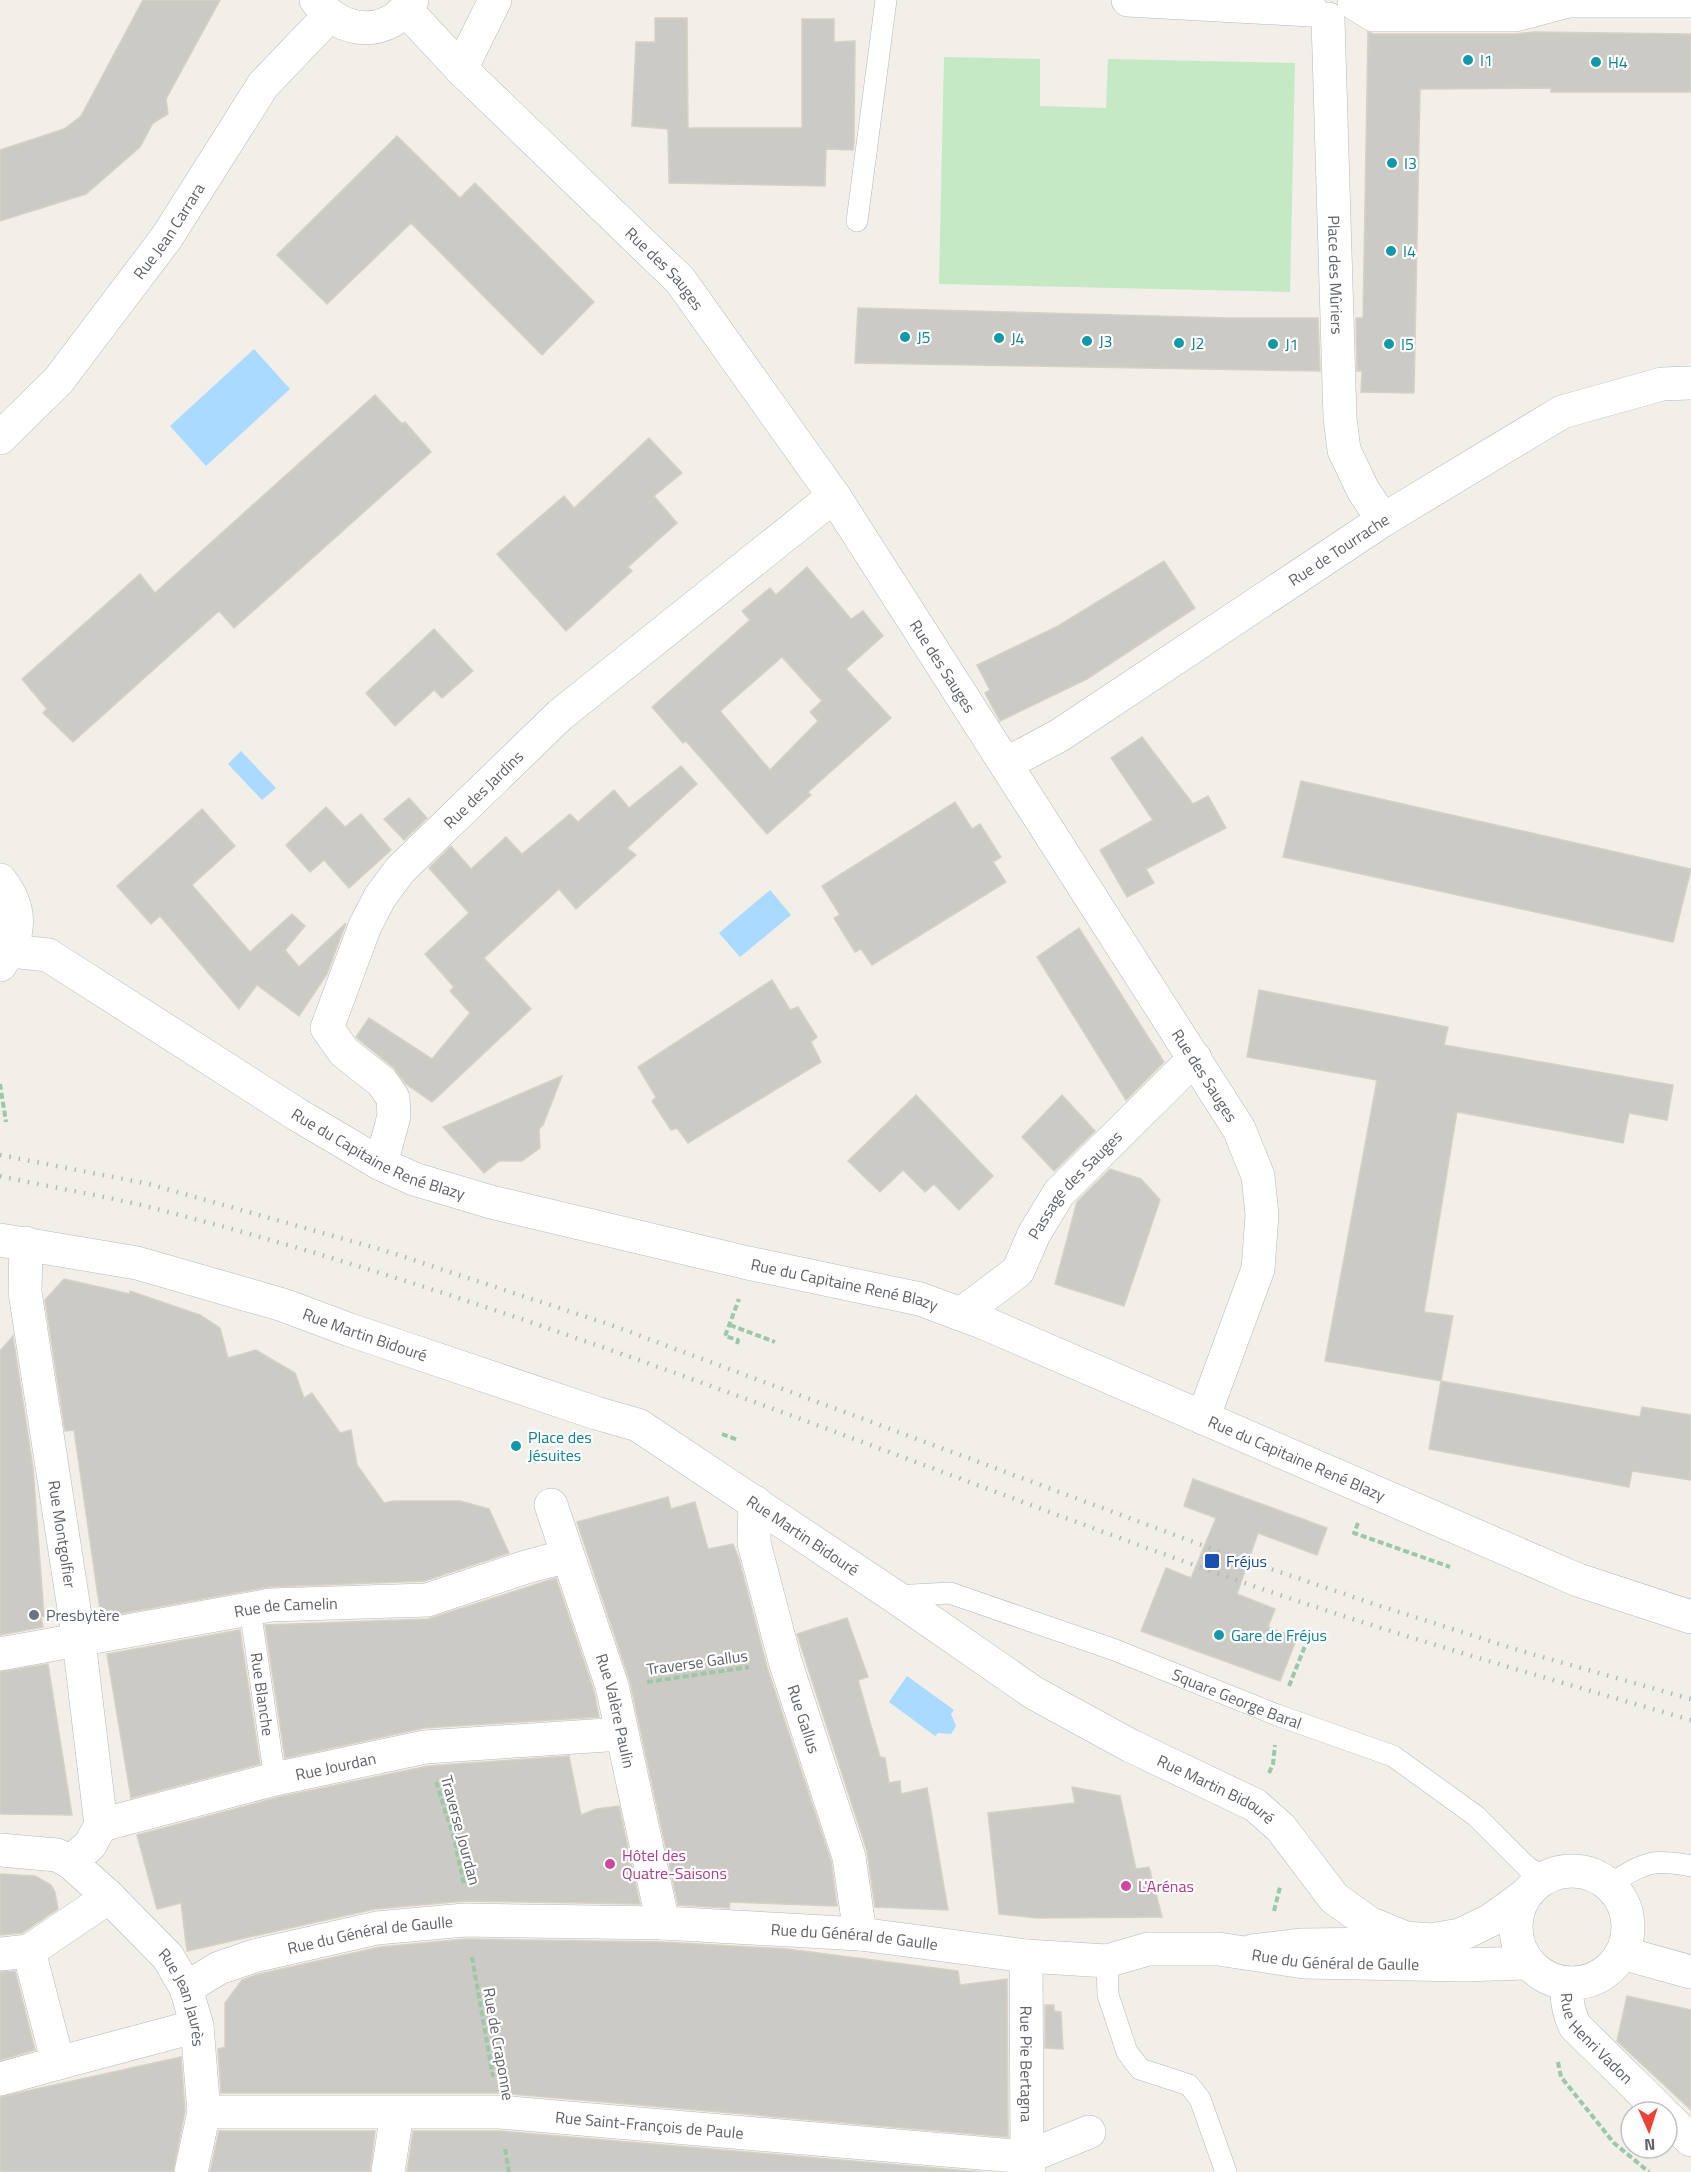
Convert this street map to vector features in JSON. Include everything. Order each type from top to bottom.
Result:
[{"type":"street","points":[[462,69],[495,0]]},
{"type":"street","points":[[1128,0],[1331,6],[1374,15],[1515,15],[1568,1],[1691,1]]},
{"type":"street","points":[[323,8],[347,26],[367,28],[388,23],[409,5]]},
{"type":"street","name":"Rue des Sauges","points":[[409,5],[462,69],[680,280],[834,496],[1239,1129],[1258,1176],[1262,1215],[1258,1269],[1203,1418]]},
{"type":"street","name":"Place des Mûriers","points":[[1331,6],[1340,418],[1344,450],[1363,490],[1383,520]]},
{"type":"street","name":"Rue Jean Carrara","points":[[0,438],[57,381],[167,237],[263,85],[323,8]]},
{"type":"street","name":"Rue de Tourrache","points":[[1006,764],[1060,735],[1383,520],[1562,412],[1662,384],[1691,383]]},
{"type":"street","name":"Rue des Jardins","points":[[381,1164],[394,1116],[393,1098],[382,1082],[344,1053],[327,1028],[365,926],[380,897],[400,870],[560,715],[834,496]]},
{"type":"street","points":[[0,880],[9,891],[16,910],[17,931],[5,958]]},
{"type":"street","name":"Rue du Capitaine René Blazy","points":[[5,958],[48,955],[298,1115],[381,1164],[414,1179],[491,1202],[748,1263],[920,1299],[961,1314],[1578,1580],[1691,1617]]},
{"type":"street","name":"Passage des Sauges","points":[[961,1314],[1018,1271],[1034,1234],[1059,1193],[1195,1058]]},
{"type":"street","name":"Rue Martin Bidouré","points":[[13,1242],[137,1263],[283,1305],[350,1330],[638,1425],[894,1596],[1034,1693],[1131,1746],[1255,1805],[1281,1828],[1334,1898],[1369,1923],[1406,1938],[1431,1940],[1460,1935],[1491,1920],[1535,1887]]},
{"type":"street","name":"Rue Montgolfier","points":[[13,1242],[25,1292],[79,1641],[101,1825]]},
{"type":"street","name":"Rue Gallus","points":[[755,1502],[754,1544],[785,1661],[849,1857],[860,1934]]},
{"type":"street","name":"Rue Valère Paulin","points":[[551,1505],[612,1686],[663,1923]]},
{"type":"street","name":"Rue de Camelin","points":[[0,1654],[271,1605],[427,1600],[567,1556]]},
{"type":"street","name":"Rue Jourdan","points":[[101,1825],[275,1779],[425,1747],[622,1734]]},
{"type":"street","points":[[0,1850],[57,1855],[70,1862],[90,1845],[101,1825]]},
{"type":"street","name":"Rue Jean Jaurès","points":[[70,1862],[107,1895],[168,1958],[186,1988],[197,2026],[204,2112],[191,2172]]},
{"type":"street","points":[[1578,1871],[1610,1884],[1621,1899],[1628,1916],[1628,1935],[1622,1953],[1612,1966],[1599,1976],[1584,1982],[1568,1983],[1553,1980],[1528,1963],[1520,1948],[1515,1930],[1517,1912],[1535,1887],[1561,1872],[1578,1871]]},
{"type":"street","points":[[58,2063],[15,1952],[100,1902],[107,1895]]},
{"type":"street","name":"Rue du Général de Gaulle","points":[[186,1988],[219,1968],[254,1956],[377,1929],[465,1920],[663,1923],[860,1934],[1026,1956],[1107,1961],[1148,1949],[1218,1949],[1304,1962],[1462,1965],[1528,1963]]},
{"type":"street","points":[[1622,1953],[1691,1972]]},
{"type":"street","name":"Rue Pie Bertagna","points":[[1026,1956],[1028,2164]]},
{"type":"street","name":"Rue Henri Vadon","points":[[1568,1983],[1566,2000],[1575,2026],[1650,2100]]},
{"type":"street","points":[[0,2079],[197,2026]]},
{"type":"street","name":"Rue Saint-François de Paule","points":[[204,2112],[499,2112],[1028,2164],[1089,2132]]},
{"type":"street","points":[[388,2172],[397,2113]]},
{"type":"street","points":[[1679,2128],[1691,2140]]},
{"type":"lane","points":[[857,220],[886,0]]},
{"type":"lane","name":"Square George Baral","points":[[894,1596],[950,1593],[1115,1650],[1277,1715],[1393,1756],[1476,1816],[1527,1867],[1535,1887]]},
{"type":"lane","name":"Rue Blanche","points":[[250,1609],[275,1779]]},
{"type":"lane","points":[[1610,1884],[1646,1863],[1666,1861],[1691,1866]]},
{"type":"lane","points":[[1218,1949],[1301,1939],[1406,1938]]},
{"type":"lane","points":[[1107,1961],[1108,1995],[1127,2052],[1140,2069],[1190,2085],[1200,2099],[1226,2172]]},
{"type":"path","points":[[0,1084],[6,1122]]},
{"type":"path","points":[[737,1344],[738,1341],[725,1336],[730,1326],[775,1342]]},
{"type":"path","points":[[1277,1715],[1307,1641]]},
{"type":"path","name":"Traverse Gallus","points":[[612,1686],[703,1675],[785,1661]]},
{"type":"path","name":"Traverse Jourdan","points":[[425,1747],[454,1838],[467,1899],[465,1920]]},
{"type":"path","points":[[1268,1917],[1275,1909],[1281,1876]]},
{"type":"path","name":"Rue de Craponne","points":[[465,1920],[509,2172]]},
{"type":"path","points":[[1575,2026],[1561,2039],[1556,2051],[1561,2077],[1614,2143],[1649,2172]]},
{"type":"green space","points":[[944,57],[1040,59],[1040,106],[1106,108],[1108,59],[1295,63],[1290,292],[939,284]]},
{"type":"water","points":[[254,349],[290,389],[206,466],[170,426]]},
{"type":"water","points":[[241,751],[276,788],[262,800],[228,764]]},
{"type":"water","points":[[770,890],[791,915],[740,957],[719,933]]},
{"type":"water","points":[[907,1676],[954,1710],[951,1714],[956,1726],[951,1734],[938,1733],[935,1736],[889,1702]]},
{"type":"building","points":[[143,0],[220,0],[166,99],[168,114],[153,123],[140,147],[86,194],[0,221],[0,150],[64,129],[81,116]]},
{"type":"building","points":[[655,18],[687,18],[688,128],[802,128],[802,19],[834,19],[834,42],[855,41],[854,143],[853,150],[826,149],[825,186],[669,183],[668,129],[632,126],[636,42],[655,42]]},
{"type":"building","points":[[1368,32],[1374,34],[1534,32],[1691,34],[1691,92],[1551,92],[1551,88],[1420,89],[1414,393],[1361,392],[1362,371],[1357,371],[1356,318],[1363,318]]},
{"type":"building","points":[[397,136],[460,198],[475,183],[594,302],[542,355],[411,223],[327,304],[277,255]]},
{"type":"building","points":[[858,308],[1228,318],[1318,318],[1320,371],[855,363]]},
{"type":"building","points":[[375,395],[402,424],[405,422],[431,452],[234,628],[219,611],[73,742],[43,713],[47,709],[22,679],[140,574],[155,593]]},
{"type":"building","points":[[649,438],[682,473],[654,496],[677,523],[628,567],[632,571],[566,631],[497,554],[564,496],[574,508]]},
{"type":"building","points":[[1164,561],[1195,608],[1087,679],[1000,721],[985,693],[990,690],[977,665],[1058,626]]},
{"type":"building","points":[[807,567],[851,619],[863,611],[883,636],[846,669],[891,718],[808,792],[811,795],[767,834],[686,741],[683,743],[652,707],[750,620],[742,611],[770,588],[776,595]],"holes":[[[782,657],[822,701],[810,712],[818,721],[770,770],[720,711]]]},
{"type":"building","points":[[434,629],[473,671],[442,698],[434,690],[395,726],[366,693]]},
{"type":"building","points":[[1142,737],[1193,804],[1208,796],[1226,828],[1146,869],[1154,883],[1127,897],[1100,850],[1153,820],[1111,758]]},
{"type":"building","points":[[681,766],[697,784],[627,848],[636,855],[576,909],[559,889],[484,958],[531,1009],[432,1102],[406,1084],[394,1068],[356,1037],[369,1018],[432,1059],[470,1013],[450,991],[454,987],[425,954],[469,913],[429,868],[451,846],[471,869],[506,837],[522,854],[570,814],[578,822],[614,790],[629,808]]},
{"type":"building","points":[[1301,781],[1691,869],[1673,942],[1283,857]]},
{"type":"building","points":[[409,798],[427,818],[404,840],[384,819]]},
{"type":"building","points":[[955,802],[972,829],[980,824],[1001,857],[993,862],[1006,882],[872,965],[861,949],[855,952],[834,918],[840,915],[822,886]]},
{"type":"building","points":[[326,807],[345,827],[361,814],[391,850],[349,888],[324,860],[310,872],[286,845]]},
{"type":"building","points":[[202,809],[235,846],[192,885],[250,952],[292,914],[305,926],[285,950],[299,967],[346,923],[327,974],[299,1016],[257,985],[239,1009],[160,916],[151,924],[117,886]]},
{"type":"building","points":[[1079,928],[1164,1062],[1126,1100],[1037,957]]},
{"type":"building","points":[[772,980],[790,1010],[798,1007],[817,1037],[811,1042],[821,1062],[688,1143],[677,1128],[671,1130],[652,1101],[656,1097],[638,1067]]},
{"type":"building","points":[[1259,990],[1448,1027],[1444,1045],[1673,1085],[1667,1120],[1629,1113],[1623,1143],[1457,1112],[1424,1312],[1453,1316],[1441,1381],[1325,1361],[1377,1080],[1247,1057]]},
{"type":"building","points":[[562,1076],[543,1125],[539,1129],[540,1148],[522,1161],[499,1161],[484,1173],[443,1127]]},
{"type":"building","points":[[916,1095],[993,1176],[959,1210],[934,1184],[925,1192],[903,1170],[880,1192],[848,1161]]},
{"type":"building","points":[[1062,1095],[1095,1131],[1054,1171],[1022,1137]]},
{"type":"building","points":[[1110,1169],[1141,1179],[1160,1200],[1124,1306],[1055,1284],[1077,1202]]},
{"type":"building","points":[[64,1279],[130,1294],[130,1291],[200,1315],[220,1328],[228,1358],[256,1350],[295,1373],[304,1398],[312,1393],[340,1433],[351,1430],[357,1465],[384,1503],[460,1501],[489,1509],[509,1553],[424,1581],[268,1587],[101,1617],[74,1430],[65,1431],[45,1300]]},
{"type":"building","points":[[13,1336],[33,1468],[44,1616],[41,1617],[43,1627],[0,1635],[0,1351]]},
{"type":"building","points":[[1441,1381],[1640,1417],[1642,1407],[1691,1415],[1691,1480],[1632,1471],[1629,1487],[1429,1449]]},
{"type":"building","points":[[1193,1479],[1327,1528],[1317,1555],[1258,1533],[1237,1594],[1275,1609],[1268,1627],[1297,1638],[1280,1681],[1141,1631],[1166,1568],[1191,1578],[1216,1518],[1184,1506]]},
{"type":"building","points":[[668,1497],[671,1509],[695,1502],[708,1549],[733,1544],[767,1667],[831,1861],[837,1906],[730,1902],[729,1908],[678,1905],[630,1682],[577,1522]]},
{"type":"building","points":[[556,1578],[594,1691],[599,1717],[424,1728],[285,1758],[265,1625],[428,1619]]},
{"type":"building","points":[[847,1618],[868,1677],[858,1680],[880,1757],[885,1758],[889,1783],[900,1781],[901,1794],[927,1788],[948,1910],[875,1907],[867,1851],[797,1634]]},
{"type":"building","points":[[240,1630],[260,1764],[131,1798],[107,1654]]},
{"type":"building","points":[[48,1664],[72,1815],[0,1814],[0,1672]]},
{"type":"building","points":[[569,1756],[581,1815],[596,1809],[619,1806],[640,1904],[465,1901],[375,1909],[187,1951],[181,1903],[157,1909],[137,1835],[279,1797],[428,1766]]},
{"type":"building","points":[[1072,1787],[1120,1796],[1136,1869],[1149,1867],[1162,1917],[1037,1918],[999,1914],[988,1813],[1075,1803]]},
{"type":"building","points":[[0,1874],[35,1876],[51,1885],[55,1892],[58,1909],[22,1933],[0,1935]]},
{"type":"building","points":[[466,1939],[662,1942],[787,1949],[958,1971],[960,1985],[1007,1979],[1008,2137],[500,2093],[221,2093],[218,2049],[225,2047],[225,2003],[242,1980],[259,1974],[380,1947]]},
{"type":"building","points":[[15,1971],[35,2050],[0,2060],[0,1972]]},
{"type":"building","points":[[1627,1996],[1691,2010],[1691,2110],[1617,2041]]},
{"type":"building","points":[[1045,2005],[1054,2005],[1054,2011],[1061,2012],[1063,2049],[1045,2048]]},
{"type":"building","points":[[181,2057],[185,2111],[173,2172],[0,2172],[0,2097]]},
{"type":"building","points":[[219,2131],[375,2131],[370,2172],[210,2172]]},
{"type":"building","points":[[413,2131],[498,2131],[982,2172],[407,2172]]},
{"type":"railway","points":[[0,1155],[149,1184],[383,1250],[611,1325],[1215,1550],[1521,1651],[1691,1699]]},
{"type":"railway","points":[[0,1176],[149,1207],[284,1244],[417,1285],[681,1375],[1265,1590],[1446,1648],[1691,1720]]},
{"type":"place","name":"I1","points":[[1468,60]]},
{"type":"place","name":"H4","points":[[1596,62]]},
{"type":"place","name":"I3","points":[[1392,163]]},
{"type":"place","name":"I4","points":[[1391,251]]},
{"type":"place","name":"J5","points":[[905,337]]},
{"type":"place","name":"J4","points":[[999,338]]},
{"type":"place","name":"J3","points":[[1087,341]]},
{"type":"place","name":"J2","points":[[1179,343]]},
{"type":"place","name":"J1","points":[[1273,344]]},
{"type":"place","name":"I5","points":[[1389,344]]},
{"type":"place","name":"Place des Jésuites","points":[[516,1446]]},
{"type":"place","name":"Fréjus","points":[[1212,1561]]},
{"type":"place","name":"Presbytère","points":[[34,1615]]},
{"type":"place","name":"Gare de Fréjus","points":[[1219,1635]]},
{"type":"place","name":"Hôtel des Quatre-Saisons","points":[[610,1864]]},
{"type":"place","name":"L'Arénas","points":[[1126,1886]]}]
